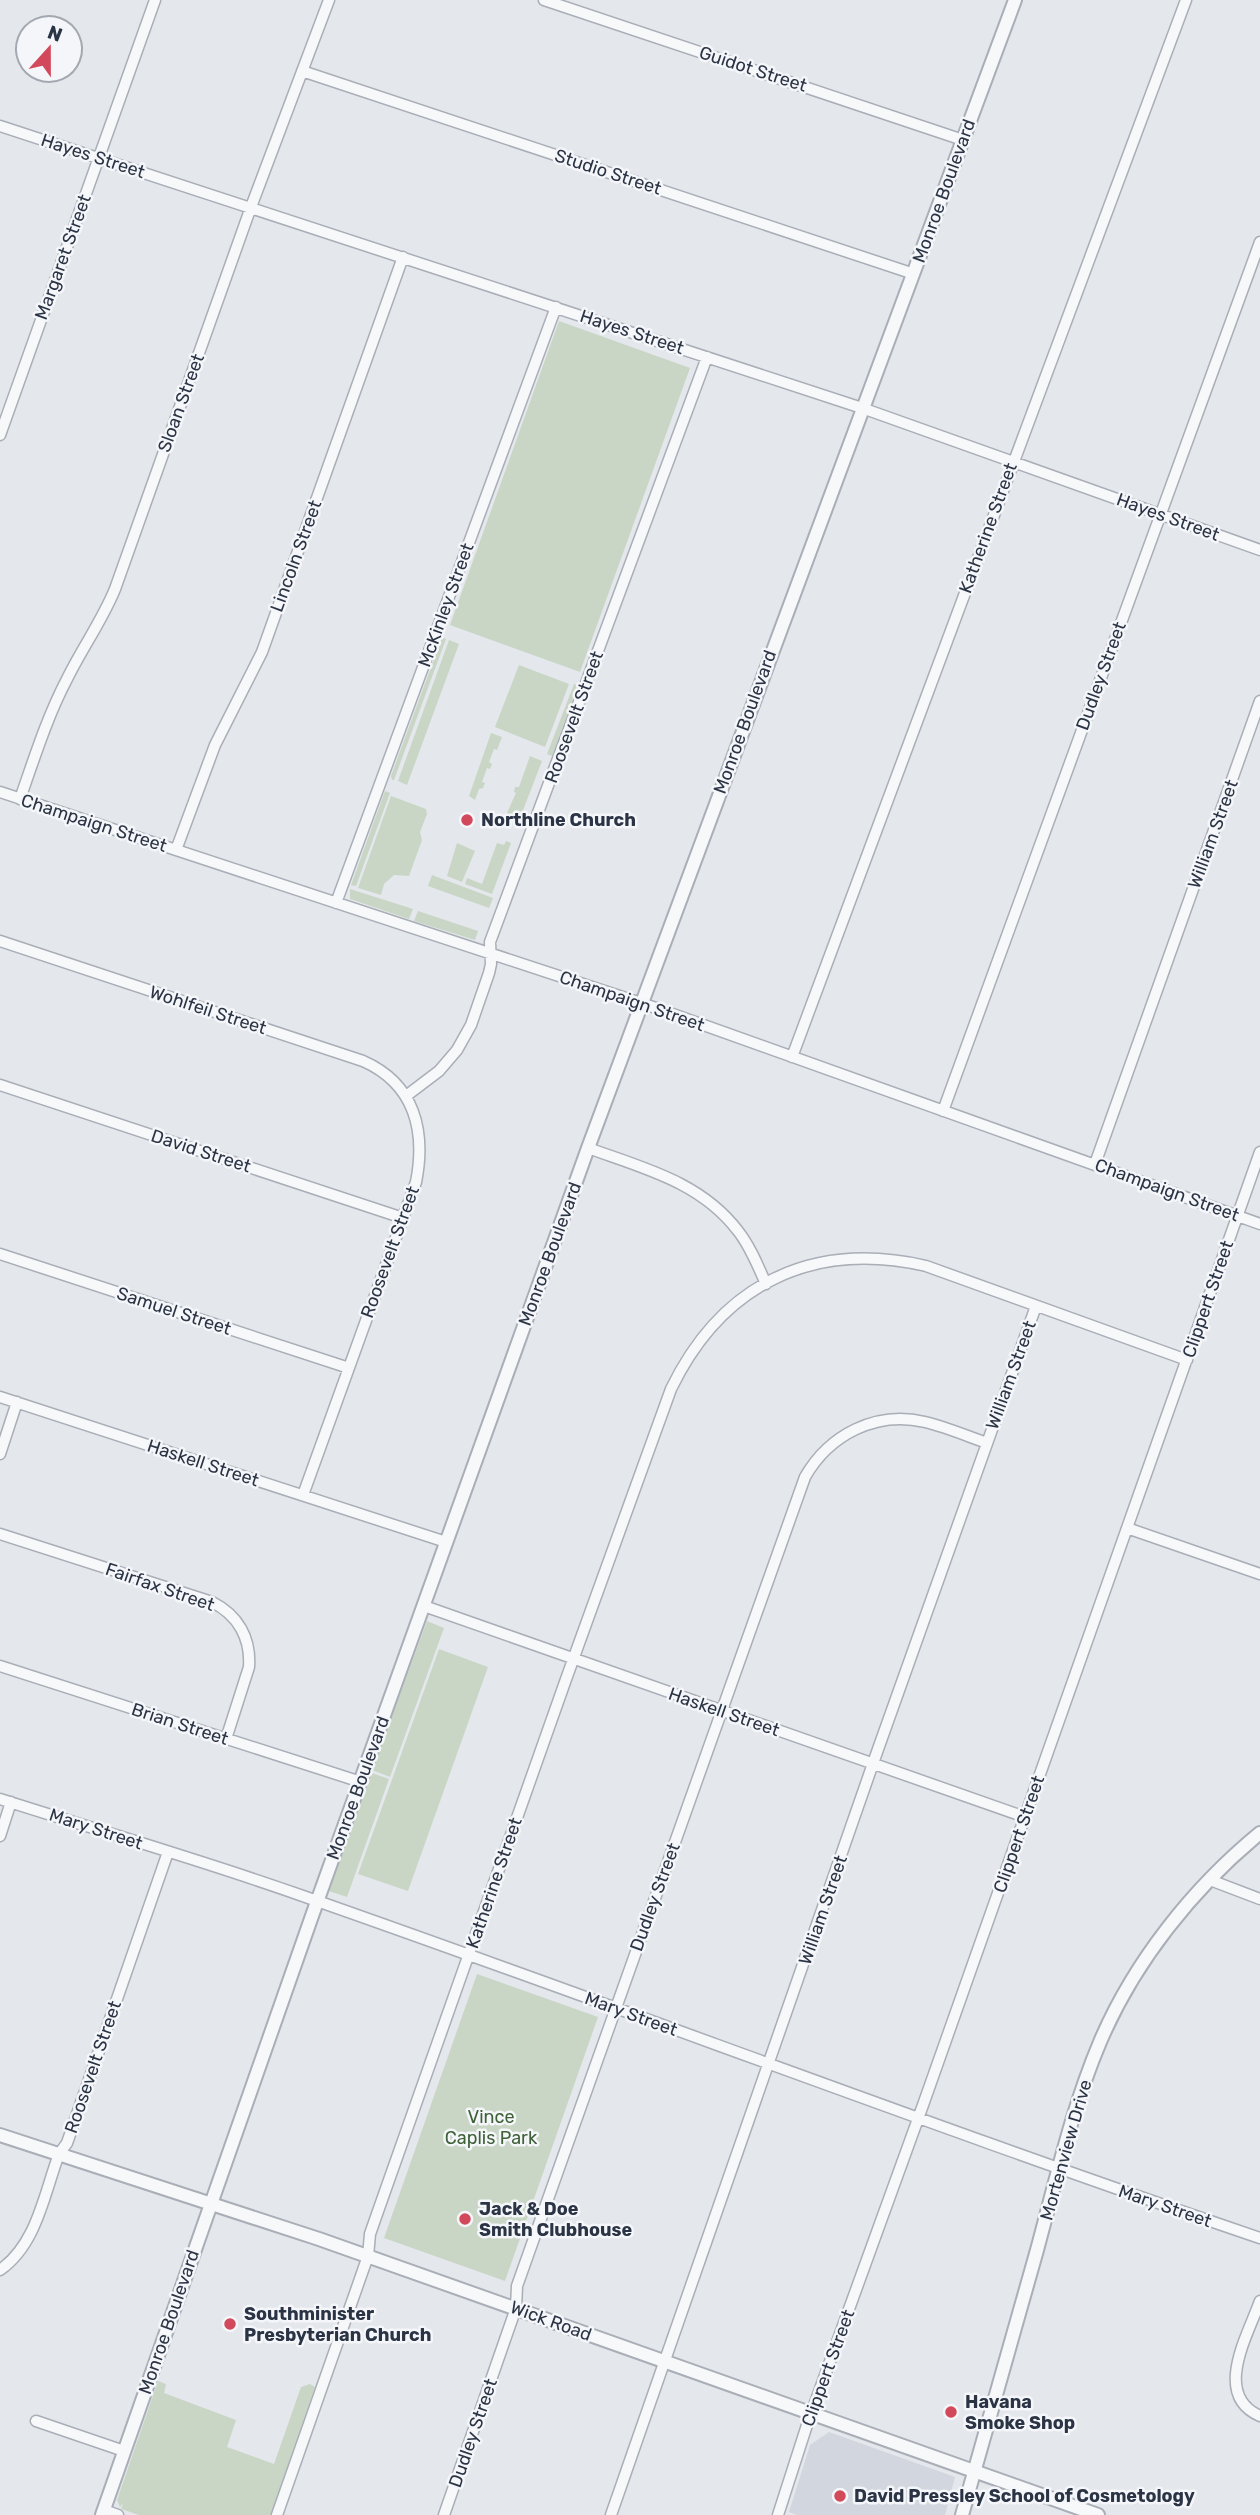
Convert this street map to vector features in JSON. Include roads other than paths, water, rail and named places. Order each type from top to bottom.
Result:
[{"type":"street","name":"Margaret Street","points":[[0,435],[155,0]]},
{"type":"street","name":"Sloan Street","points":[[20,799],[39,744],[67,678],[95,632],[115,589],[251,207],[329,0]]},
{"type":"street","name":"Guidot Street","points":[[544,0],[963,140]]},
{"type":"street","name":"Monroe Boulevard","points":[[103,2513],[317,1901],[588,1149],[1015,0]]},
{"type":"street","name":"Katherine Street","points":[[792,1056],[1186,0]]},
{"type":"street","name":"Studio Street","points":[[302,71],[914,274]]},
{"type":"street","name":"Hayes Street","points":[[0,126],[862,408],[1260,550]]},
{"type":"street","name":"Dudley Street","points":[[943,1111],[1260,242]]},
{"type":"street","name":"Lincoln Street","points":[[176,850],[215,745],[262,652],[403,257]]},
{"type":"street","name":"McKinley Street","points":[[337,903],[556,307]]},
{"type":"street","name":"Roosevelt Street","points":[[303,1495],[416,1182],[421,1157],[416,1117],[406,1096],[439,1071],[457,1050],[471,1024],[489,973],[490,942],[708,357]]},
{"type":"street","name":"William Street","points":[[1095,1164],[1260,701]]},
{"type":"street","name":"Champaign Street","points":[[0,793],[641,1003],[1260,1224]]},
{"type":"street","name":"Wohlfeil Street","points":[[0,942],[363,1061],[385,1074],[406,1096]]},
{"type":"street","name":"David Street","points":[[0,1085],[403,1218]]},
{"type":"street","points":[[588,1149],[683,1184],[718,1208],[739,1232],[766,1283],[794,1269],[850,1258],[880,1258],[926,1266],[1186,1360]]},
{"type":"street","name":"Clippert Street","points":[[778,2515],[811,2414],[1026,1817],[1260,1152]]},
{"type":"street","name":"Samuel Street","points":[[0,1254],[349,1368]]},
{"type":"street","name":"Katherine Street","points":[[277,2515],[368,2256],[370,2234],[671,1389],[701,1337],[727,1310],[766,1283]]},
{"type":"street","name":"William Street","points":[[611,2515],[1036,1306]]},
{"type":"street","name":"Haskell Street","points":[[0,1397],[446,1542]]},
{"type":"street","points":[[0,1454],[17,1402]]},
{"type":"street","name":"Dudley Street","points":[[444,2515],[516,2308],[517,2286],[810,1468],[823,1451],[856,1428],[877,1421],[894,1419],[926,1422],[987,1443]]},
{"type":"street","points":[[1127,1528],[1260,1574]]},
{"type":"street","name":"Fairfax Street","points":[[0,1534],[212,1602],[228,1612],[244,1632],[250,1658],[226,1739]]},
{"type":"street","name":"Haskell Street","points":[[424,1606],[1026,1817]]},
{"type":"street","name":"Brian Street","points":[[0,1666],[361,1782]]},
{"type":"street","name":"Mary Street","points":[[0,1799],[317,1901],[1060,2169],[1260,2238]]},
{"type":"street","points":[[0,1836],[11,1802]]},
{"type":"street","name":"Mortenview Drive","points":[[962,2515],[1090,2069],[1113,2015],[1153,1948],[1180,1913],[1210,1880],[1260,1833]]},
{"type":"street","name":"Roosevelt Street","points":[[0,2270],[19,2253],[28,2240],[58,2154],[66,2143],[168,1852]]},
{"type":"street","points":[[1210,1880],[1260,1899]]},
{"type":"street","name":"Wick Road","points":[[0,2135],[368,2256],[1098,2515]]},
{"type":"street","points":[[1260,2301],[1235,2374],[1235,2385],[1241,2401],[1260,2416]]},
{"type":"street","points":[[36,2421],[124,2451]]},
{"type":"street","points":[[103,2513],[118,2515]]},
{"type":"place","name":"Northline Church","points":[[467,820]]},
{"type":"place","name":"Jack & Doe Smith Clubhouse","points":[[465,2219]]},
{"type":"place","name":"Southminister Presbyterian Church","points":[[230,2324]]},
{"type":"place","name":"Havana Smoke Shop","points":[[951,2412]]},
{"type":"place","name":"David Pressley School of Cosmetology","points":[[840,2496]]},
{"type":"park label","name":"Vince Caplis Park","points":[[491,2127]]}]
